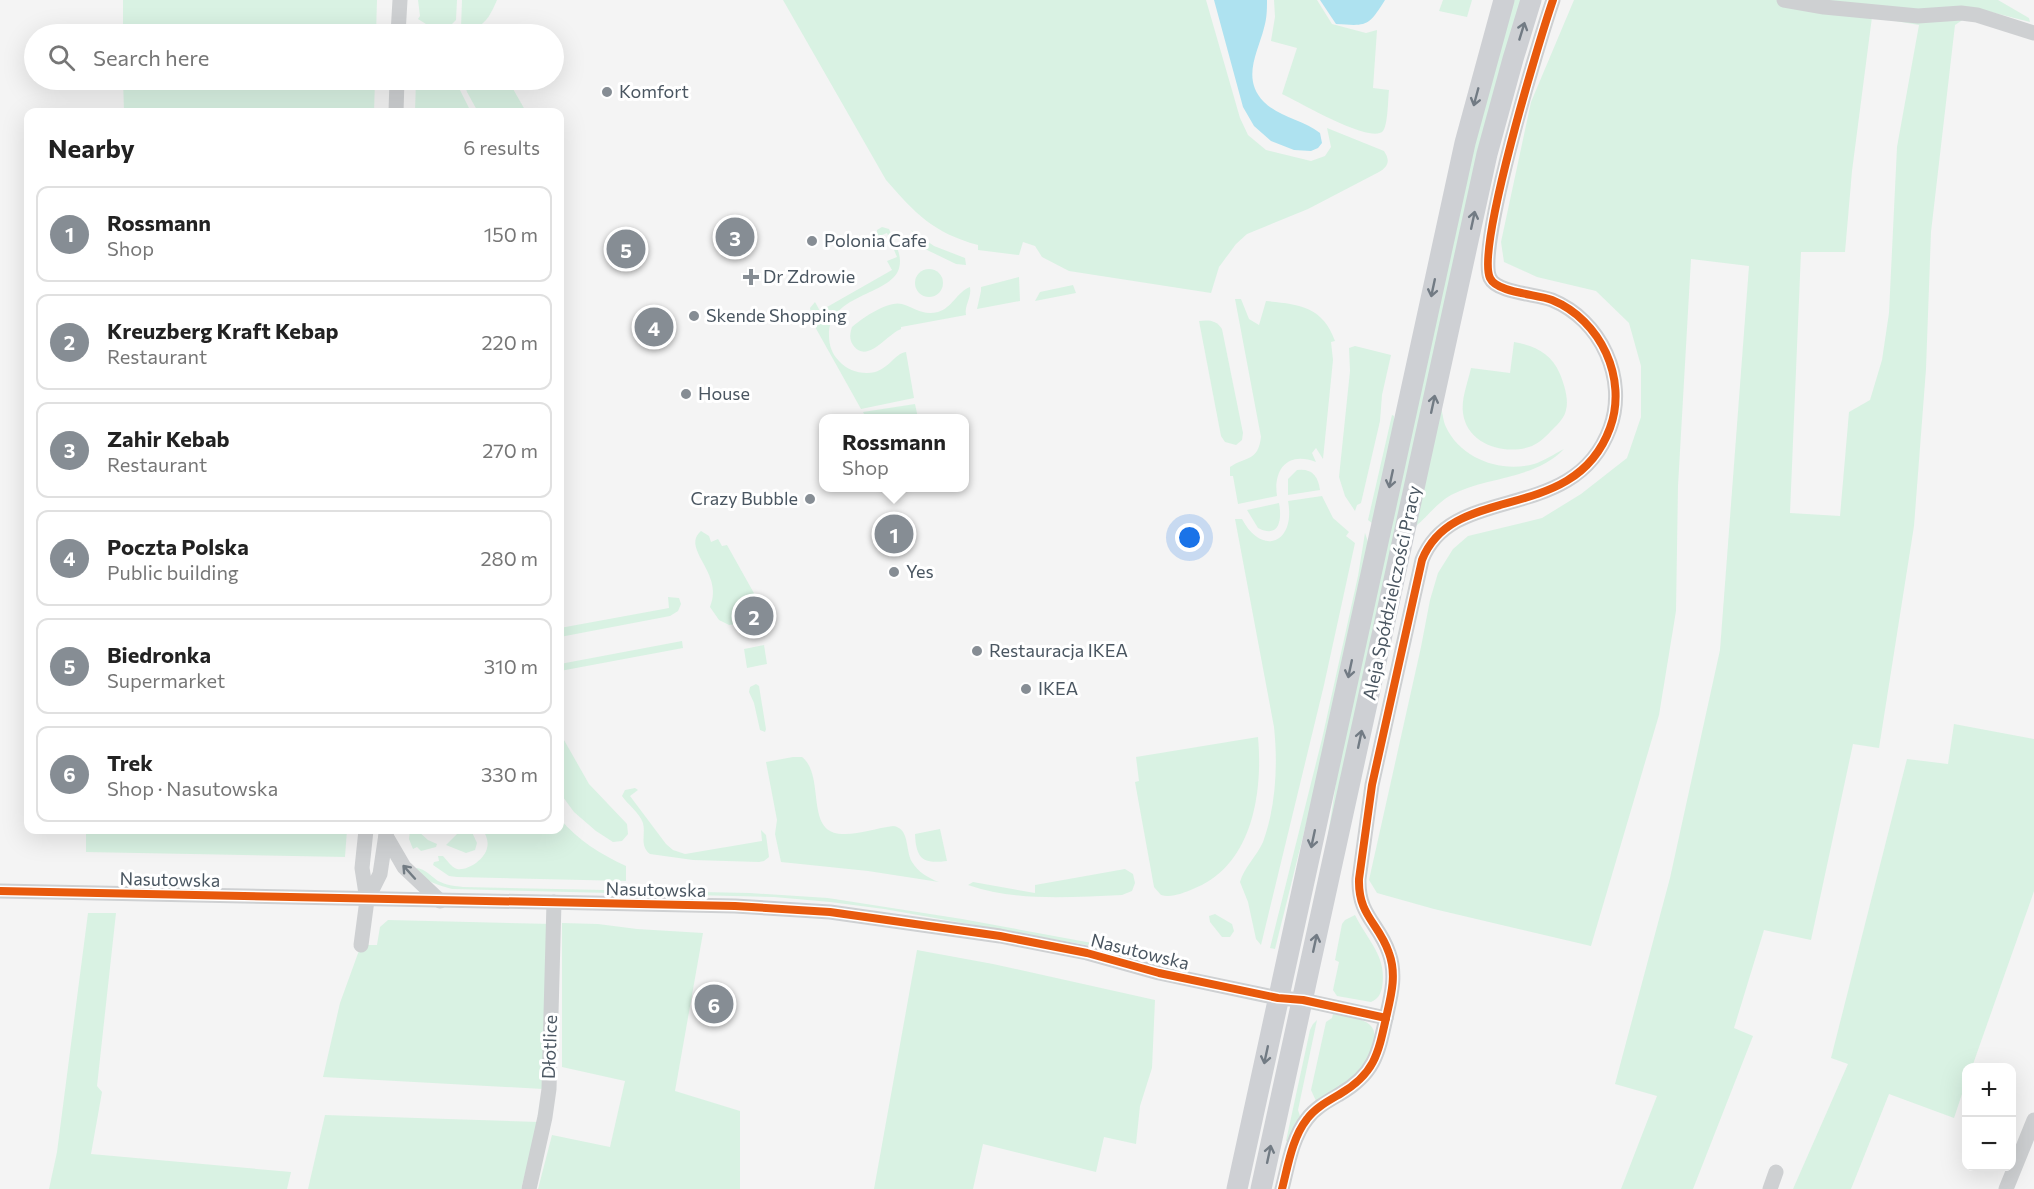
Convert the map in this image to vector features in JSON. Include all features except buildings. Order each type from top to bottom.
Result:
[{"type":"main road","name":"Aleja Spółdzielczości Pracy","points":[[1237,1189],[1465,143],[1504,0]]},
{"type":"main road","name":"Aleja Spółdzielczości Pracy","points":[[1261,1189],[1487,154],[1531,0]]},
{"type":"street","points":[[399,24],[400,0]]},
{"type":"street","points":[[1282,1189],[1297,1136],[1305,1122],[1316,1110],[1353,1087],[1367,1073],[1378,1052],[1386,1018],[1393,984],[1392,962],[1384,941],[1363,907],[1359,894],[1359,879],[1370,792],[1422,560],[1434,538],[1457,520],[1544,492],[1575,476],[1590,462],[1601,446],[1610,429],[1614,412],[1616,392],[1612,371],[1605,350],[1593,331],[1572,311],[1556,302],[1496,285],[1487,267],[1491,234],[1511,145],[1552,0]]},
{"type":"street","points":[[1784,0],[1824,8],[1918,16],[1961,13],[1977,15],[2034,33]]},
{"type":"street","points":[[396,108],[397,90]]},
{"type":"street","points":[[361,945],[367,900],[362,868],[366,834]]},
{"type":"street","points":[[367,900],[382,869],[386,834]]},
{"type":"street","points":[[387,834],[408,872],[440,901]]},
{"type":"street","name":"Nasutowska","points":[[0,891],[766,907],[851,915],[1044,945],[1087,953],[1159,973],[1386,1018]]},
{"type":"street","name":"Dłotlice","points":[[529,1189],[549,1089],[554,902]]},
{"type":"street","points":[[2006,1189],[2034,1120]]},
{"type":"street","points":[[1770,1189],[1776,1172]]},
{"type":"green space","points":[[123,0],[377,0],[376,24],[123,24]]},
{"type":"green space","points":[[418,0],[457,0],[456,20],[452,24],[426,24],[418,19],[420,16]]},
{"type":"green space","points":[[462,0],[497,0],[481,24],[461,24]]},
{"type":"green space","points":[[783,0],[1206,0],[1240,118],[1248,135],[1266,150],[1311,161],[1325,156],[1331,147],[1327,128],[1384,151],[1387,163],[1379,172],[1308,209],[1247,234],[1236,244],[1219,267],[1211,293],[1069,271],[1042,257],[1035,246],[1023,242],[1019,255],[978,250],[978,245],[949,234],[926,220],[886,180]]},
{"type":"green space","points":[[1274,0],[1317,0],[1332,24],[1366,33],[1377,30],[1373,88],[1389,90],[1387,118],[1383,131],[1376,134],[1350,127],[1282,94],[1297,48],[1271,41],[1275,17]]},
{"type":"green space","points":[[1443,0],[1472,0],[1467,17],[1439,11]]},
{"type":"green space","points":[[1514,0],[1523,0],[1323,867],[1339,764],[1474,139]]},
{"type":"green space","points":[[1574,0],[1998,0],[2029,18],[2030,22],[1979,9],[1955,25],[1931,232],[1926,369],[1914,526],[1879,748],[1853,744],[1811,940],[1764,930],[1734,1028],[1753,1036],[1693,1189],[1621,1189],[1657,1096],[1615,1084],[1670,878],[1720,650],[1749,266],[1691,259],[1678,486],[1676,611],[1659,715],[1591,946],[1434,909],[1377,893],[1369,880],[1430,600],[1438,573],[1453,549],[1468,536],[1542,518],[1581,494],[1627,458],[1641,417],[1641,366],[1629,323],[1596,291],[1537,277],[1504,262],[1501,242],[1531,102]],"holes":[[[1872,17],[1919,25],[1897,147],[1889,313],[1882,360],[1870,400],[1849,412],[1840,516],[1790,513],[1801,252],[1845,252],[1852,171]]]},
{"type":"green space","points":[[123,90],[375,90],[374,108],[124,108]]},
{"type":"green space","points":[[416,90],[460,90],[469,108],[415,108]]},
{"type":"green space","points":[[466,90],[514,90],[524,108],[476,108]]},
{"type":"green space","points":[[882,227],[889,229],[898,251],[900,262],[897,273],[890,281],[857,298],[837,313],[831,323],[829,336],[831,349],[842,364],[863,373],[880,370],[906,352],[914,398],[861,409],[814,325],[810,308],[815,302],[820,311],[892,270],[887,261],[897,257],[887,233],[877,237],[877,230]]},
{"type":"green space","points":[[911,230],[934,246],[965,258],[966,265],[956,264],[925,249]]},
{"type":"green space","points":[[929,269],[939,273],[943,283],[939,293],[929,297],[919,293],[915,283],[919,273]]},
{"type":"green space","points":[[1019,277],[1020,301],[977,309],[981,287]]},
{"type":"green space","points":[[1073,285],[1076,293],[1035,301],[1040,292]]},
{"type":"green space","points":[[970,287],[966,315],[901,327],[877,346],[864,352],[852,343],[850,336],[852,327],[883,307],[897,303],[923,312],[938,312]]},
{"type":"green space","points":[[1235,299],[1241,299],[1249,319],[1259,325],[1266,301],[1308,309],[1324,320],[1335,341],[1331,342],[1333,360],[1323,459],[1316,448],[1312,453],[1316,462],[1306,459],[1290,461],[1280,470],[1277,478],[1277,496],[1238,504],[1233,476],[1230,476],[1230,467],[1254,455],[1261,437]]},
{"type":"green space","points":[[1199,321],[1212,321],[1222,329],[1243,433],[1242,440],[1236,445],[1225,442],[1221,436]]},
{"type":"green space","points":[[1514,342],[1535,348],[1552,361],[1563,382],[1567,406],[1561,420],[1541,440],[1532,446],[1511,450],[1489,445],[1472,433],[1466,424],[1463,408],[1471,368],[1510,373]]},
{"type":"green space","points":[[1355,346],[1391,355],[1382,395],[1380,421],[1361,503],[1357,505],[1355,511],[1345,496],[1339,477],[1350,371],[1349,348]]},
{"type":"green space","points":[[915,404],[917,414],[864,414],[863,412]]},
{"type":"green space","points":[[1441,408],[1445,425],[1453,438],[1461,448],[1483,461],[1508,467],[1521,466],[1538,463],[1564,449],[1539,467],[1451,495],[1416,526]]},
{"type":"green space","points":[[1392,415],[1394,416],[1394,431],[1372,523],[1368,520]]},
{"type":"green space","points":[[1297,470],[1307,470],[1313,474],[1320,490],[1288,495],[1288,479]]},
{"type":"green space","points":[[1322,496],[1333,518],[1349,532],[1346,536],[1355,543],[1324,685],[1261,945],[1256,939],[1248,902],[1240,882],[1244,871],[1263,842],[1271,814],[1276,771],[1275,741],[1235,519],[1242,519],[1250,531],[1259,538],[1267,541],[1276,540],[1287,527],[1288,501]]},
{"type":"green space","points":[[1279,503],[1278,526],[1271,531],[1258,528],[1247,510]]},
{"type":"green space","points":[[701,531],[709,536],[711,542],[718,539],[722,546],[727,545],[760,604],[763,620],[729,625],[719,620],[710,607],[713,595],[712,583],[696,546],[696,538]]},
{"type":"green space","points":[[1365,533],[1368,542],[1324,752],[1275,949],[1270,948],[1322,739],[1358,576]]},
{"type":"green space","points":[[668,597],[679,598],[681,604],[678,611],[670,616],[564,636],[564,627],[669,608]]},
{"type":"green space","points":[[682,641],[683,648],[564,670],[564,663]]},
{"type":"green space","points":[[764,645],[767,664],[747,668],[744,649]]},
{"type":"green space","points":[[756,684],[759,686],[765,732],[760,730],[749,692],[750,687]]},
{"type":"green space","points":[[1954,724],[2034,739],[2034,891],[1973,1063],[1962,1063],[1962,1094],[1954,1118],[1889,1094],[1851,1189],[1793,1189],[1848,1064],[1831,1058],[1907,759],[1948,764]]},
{"type":"green space","points":[[1258,737],[1258,781],[1255,803],[1250,825],[1241,845],[1229,863],[1213,878],[1181,893],[1161,895],[1154,887],[1135,782],[1139,781],[1136,757]]},
{"type":"green space","points":[[564,740],[589,784],[627,824],[628,834],[622,841],[613,842],[574,812],[564,798]]},
{"type":"green space","points":[[802,757],[809,766],[819,814],[823,824],[830,831],[848,834],[893,826],[898,828],[905,835],[914,866],[939,882],[868,871],[781,862],[775,834],[777,820],[766,762]]},
{"type":"green space","points":[[635,788],[638,790],[630,796],[673,850],[685,854],[762,841],[761,830],[766,835],[769,857],[759,862],[693,860],[650,854],[644,843],[643,823],[622,796],[625,790]]},
{"type":"green space","points":[[564,823],[590,846],[626,866],[626,881],[457,877],[449,876],[433,865],[434,862],[439,861],[438,856],[443,856],[457,869],[466,868],[486,852],[487,839],[485,834],[564,834]]},
{"type":"green space","points":[[940,829],[947,861],[927,861],[917,850],[915,834]]},
{"type":"green space","points":[[86,834],[347,834],[345,857],[86,852]]},
{"type":"green space","points":[[410,834],[421,834],[437,844],[436,847],[421,851],[417,847],[413,849]]},
{"type":"green space","points":[[457,834],[473,834],[477,843],[475,850],[466,853],[446,845]]},
{"type":"green space","points":[[417,868],[438,881],[463,887],[750,893],[828,898],[962,919],[1092,943],[1092,946],[884,909],[774,897],[452,889],[427,880],[414,870]]},
{"type":"green space","points":[[1125,869],[1133,874],[1135,883],[1132,891],[1122,895],[1025,896],[1005,894],[968,885],[973,882],[1035,893],[1035,885]]},
{"type":"green space","points":[[88,913],[116,913],[97,1086],[102,1092],[91,1154],[291,1172],[287,1189],[49,1189],[57,1152]]},
{"type":"green space","points":[[1215,914],[1232,924],[1234,931],[1230,937],[1222,937],[1210,922],[1209,916]]},
{"type":"green space","points":[[1355,915],[1375,949],[1382,967],[1381,990],[1377,998],[1371,1002],[1337,996],[1333,990],[1339,962],[1335,960],[1342,924]]},
{"type":"green space","points":[[388,920],[554,924],[543,1089],[323,1077],[340,1003],[361,945],[377,945],[380,927]]},
{"type":"green space","points":[[562,923],[703,933],[675,1091],[740,1111],[740,1189],[538,1189],[552,1135],[610,1147],[625,1081],[562,1067]]},
{"type":"green space","points":[[917,950],[993,964],[1155,1000],[1152,1068],[1140,1106],[1136,1144],[1104,1137],[1096,1172],[983,1144],[973,1189],[874,1189]]},
{"type":"green space","points":[[1333,1014],[1366,1022],[1372,1027],[1375,1041],[1369,1057],[1356,1076],[1316,1101],[1311,1090],[1326,1022],[1332,1018]]},
{"type":"green space","points":[[1317,1020],[1298,1110],[1301,1119],[1289,1142],[1286,1141],[1310,1030]]},
{"type":"green space","points":[[325,1115],[539,1122],[521,1189],[308,1189]]},
{"type":"water","points":[[1214,0],[1267,0],[1265,24],[1253,65],[1253,84],[1257,93],[1270,107],[1320,133],[1322,143],[1318,148],[1311,151],[1294,150],[1271,141],[1254,126],[1243,107]]},
{"type":"water","points":[[1320,0],[1385,0],[1370,20],[1354,25],[1336,24]]},
{"type":"cycle path","points":[[1386,1018],[1393,969],[1385,943],[1365,911],[1359,879],[1372,785],[1422,560],[1438,536],[1459,520],[1486,509],[1543,492],[1570,479],[1593,459],[1610,428],[1615,409],[1612,371],[1606,353],[1597,336],[1584,322],[1569,309],[1552,300],[1509,290],[1494,283],[1490,278],[1488,259],[1500,188],[1523,98],[1553,0]]},
{"type":"cycle path","points":[[0,891],[735,906],[830,912],[1000,936],[1087,953],[1159,973],[1386,1018],[1377,1053],[1367,1071],[1351,1087],[1314,1111],[1302,1127],[1291,1152],[1282,1189]]},
{"type":"place","name":"Komfort","points":[[607,92]]},
{"type":"place","name":"Zahir Kebab","points":[[735,237]]},
{"type":"place","name":"Polonia Cafe","points":[[812,241]]},
{"type":"place","name":"Biedronka","points":[[626,249]]},
{"type":"place","name":"Dr Zdrowie","points":[[751,277]]},
{"type":"place","name":"Skende Shopping","points":[[694,316]]},
{"type":"place","name":"Poczta Polska","points":[[654,327]]},
{"type":"place","name":"House","points":[[686,394]]},
{"type":"place","name":"Crazy Bubble","points":[[810,499]]},
{"type":"place","name":"Rossmann","points":[[894,534]]},
{"type":"place","name":"Yes","points":[[894,572]]},
{"type":"place","name":"Kreuzberg Kraft Kebap","points":[[754,616]]},
{"type":"place","name":"Restauracja IKEA","points":[[977,651]]},
{"type":"place","name":"IKEA","points":[[1026,689]]},
{"type":"place","name":"Trek","points":[[714,1004]]}]
